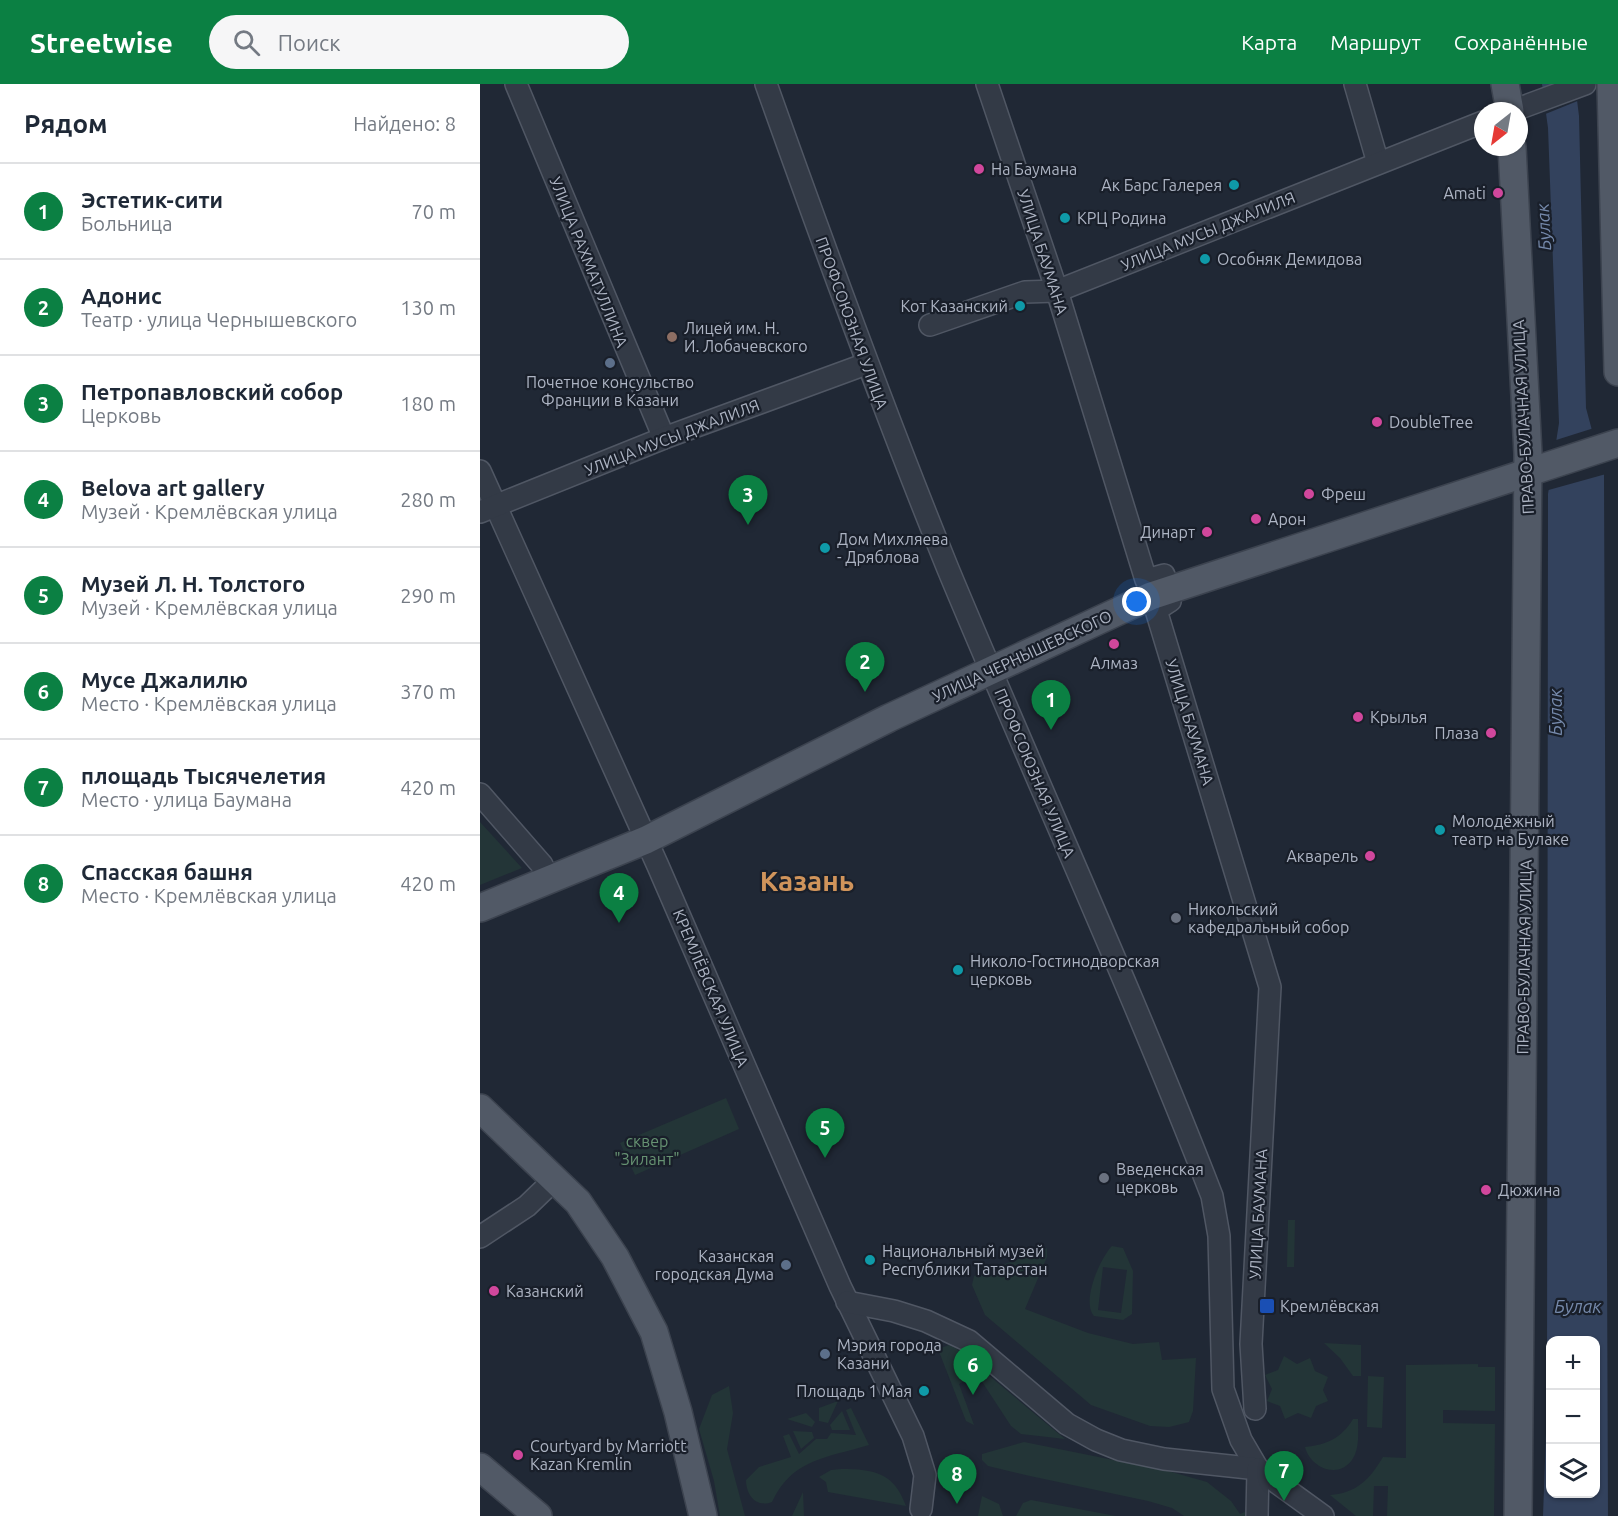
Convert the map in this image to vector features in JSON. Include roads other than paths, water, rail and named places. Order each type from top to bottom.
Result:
[{"type":"main road","points":[[1505,84],[1513,102]]},
{"type":"main road","points":[[1611,84],[1618,372]]},
{"type":"main road","name":"ПРАВО-БУЛАЧНАЯ УЛИЦА","points":[[1513,156],[1536,470],[1518,1516]]},
{"type":"main road","name":"УЛИЦА ЧЕРНЫШЕВСКОГО","points":[[480,908],[645,840],[990,669],[1167,590],[1612,445]]},
{"type":"main road","points":[[480,1108],[578,1202],[615,1257],[654,1332],[678,1412],[703,1516]]},
{"type":"main road","points":[[480,1467],[538,1516]]},
{"type":"main road","points":[[480,1480],[523,1516]]},
{"type":"street","name":"УЛИЦА РАХМАТУЛЛИНА","points":[[516,84],[664,438]]},
{"type":"street","name":"ПРОФСОЮЗНАЯ УЛИЦА","points":[[766,84],[866,364],[990,669],[1087,892],[1212,1196],[1219,1236],[1223,1389],[1241,1440],[1258,1469]]},
{"type":"street","name":"УЛИЦА БАУМАНА","points":[[987,84],[1057,291],[1146,580],[1164,575],[1170,601],[1156,610],[1270,987],[1251,1344],[1255,1409]]},
{"type":"street","points":[[1355,84],[1378,163]]},
{"type":"street","points":[[1528,105],[1585,84]]},
{"type":"street","name":"УЛИЦА МУСЫ ДЖАЛИЛЯ","points":[[930,326],[1025,292],[1057,291],[1474,126]]},
{"type":"street","name":"УЛИЦА МУСЫ ДЖАЛИЛЯ","points":[[487,509],[664,438],[866,364]]},
{"type":"street","name":"КРЕМЛЁВСКАЯ УЛИЦА","points":[[480,471],[487,509],[645,840],[847,1302],[913,1436],[925,1475],[921,1509]]},
{"type":"street","points":[[480,794],[543,865],[549,879]]},
{"type":"street","points":[[480,1237],[527,1206],[555,1179]]},
{"type":"street","points":[[847,1302],[894,1311],[926,1321],[969,1341],[1067,1424],[1096,1440],[1121,1450],[1164,1459],[1258,1469],[1323,1516]]},
{"type":"street","points":[[1257,1516],[1258,1469]]},
{"type":"water","name":"Булак","points":[[1542,84],[1575,84],[1579,116],[1586,408],[1604,475],[1608,1516],[1543,1516],[1546,1433],[1546,1498],[1600,1498],[1600,1336],[1547,1336],[1548,494],[1559,423],[1548,128]]},
{"type":"place","name":"На Баумана","points":[[979,169]]},
{"type":"place","name":"Ак Барс Галерея","points":[[1234,185]]},
{"type":"place","name":"Amati","points":[[1498,193]]},
{"type":"place","name":"КРЦ Родина","points":[[1065,218]]},
{"type":"place","name":"Особняк Демидова","points":[[1205,259]]},
{"type":"place","name":"Кот Казанский","points":[[1020,306]]},
{"type":"place","name":"Лицей им. Н. И. Лобачевского","points":[[672,337]]},
{"type":"place","name":"Почетное консульство Франции в Казани","points":[[610,363]]},
{"type":"place","name":"DoubleTree","points":[[1377,422]]},
{"type":"place","name":"Фреш","points":[[1309,494]]},
{"type":"place","name":"Арон","points":[[1256,519]]},
{"type":"place","name":"Петропавловский собор","points":[[748,525]]},
{"type":"place","name":"Динарт","points":[[1207,532]]},
{"type":"place","name":"Дом Михляева - Дряблова","points":[[825,548]]},
{"type":"place","name":"Алмаз","points":[[1114,644]]},
{"type":"place","name":"Адонис","points":[[865,692]]},
{"type":"place","name":"Крылья","points":[[1358,717]]},
{"type":"place","name":"Эстетик-сити","points":[[1051,730]]},
{"type":"place","name":"Плаза","points":[[1491,733]]},
{"type":"place","name":"Молодёжный театр на Булаке","points":[[1440,830]]},
{"type":"place","name":"Акварель","points":[[1370,856]]},
{"type":"place","name":"Никольский кафедральный собор","points":[[1176,918]]},
{"type":"place","name":"Belova art gallery","points":[[619,923]]},
{"type":"place","name":"Николо-Гостинодворская церковь","points":[[958,970]]},
{"type":"place","name":"Музей Л. Н. Толстого","points":[[825,1158]]},
{"type":"place","name":"Введенская церковь","points":[[1104,1178]]},
{"type":"place","name":"Дюжина","points":[[1486,1190]]},
{"type":"place","name":"Национальный музей Республики Татарстан","points":[[870,1260]]},
{"type":"place","name":"Казанская городская Дума","points":[[786,1265]]},
{"type":"place","name":"Казанский","points":[[494,1291]]},
{"type":"place","name":"Кремлёвская","points":[[1267,1306]]},
{"type":"place","name":"Мэрия города Казани","points":[[825,1354]]},
{"type":"place","name":"Площадь 1 Мая","points":[[924,1391]]},
{"type":"place","name":"Мусе Джалилю","points":[[973,1395]]},
{"type":"place","name":"Courtyard by Marriott Kazan Kremlin","points":[[518,1455]]},
{"type":"place","name":"площадь Тысячелетия","points":[[1284,1501]]},
{"type":"place","name":"Спасская башня","points":[[957,1504]]},
{"type":"district","name":"Казань","points":[[807,880]]},
{"type":"park label","name":"сквер \"Зилант\"","points":[[647,1150]]}]
